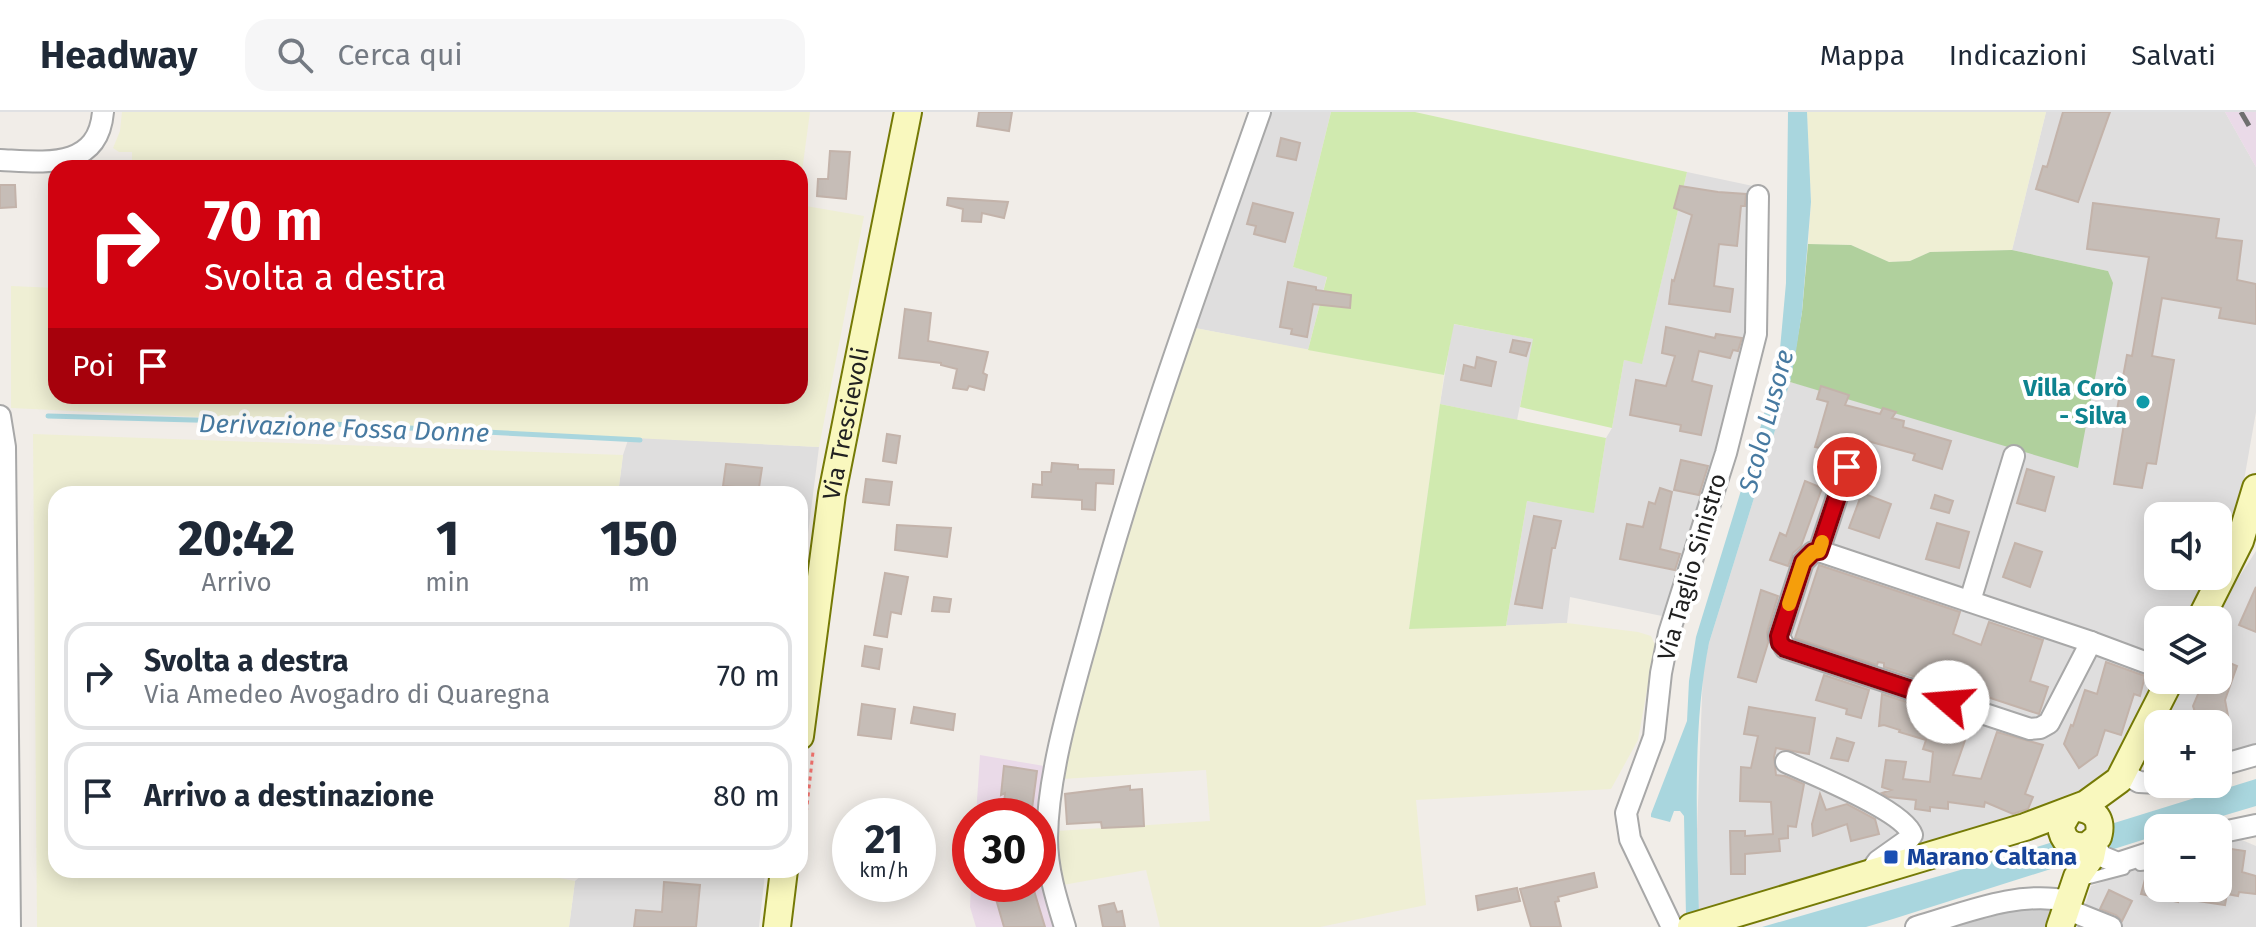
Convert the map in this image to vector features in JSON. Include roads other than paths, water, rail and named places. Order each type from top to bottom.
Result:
[{"type":"main road","name":"Via Trescievoli","points":[[808,676],[832,494],[908,112]]},
{"type":"main road","points":[[2207,606],[2240,541],[2256,488]]},
{"type":"main road","points":[[2069,899],[2077,830],[2121,776],[2163,694]]},
{"type":"main road","points":[[1691,927],[1876,871],[2077,830]]},
{"type":"main road","points":[[777,927],[783,878]]},
{"type":"street","points":[[50,160],[75,157],[88,151],[102,127],[103,112]]},
{"type":"street","points":[[1065,927],[1049,871],[1047,840],[1052,780],[1125,501],[1260,112]]},
{"type":"street","points":[[0,160],[48,160]]},
{"type":"street","name":"Via Taglio Sinistro","points":[[1672,927],[1630,839],[1626,813],[1654,737],[1669,633],[1726,453],[1756,334],[1758,196]]},
{"type":"street","points":[[0,416],[5,447],[10,927]]},
{"type":"street","points":[[1970,601],[2014,456]]},
{"type":"street","points":[[1819,551],[1847,467]]},
{"type":"street","points":[[2091,642],[2049,723],[2030,729],[1785,648],[1779,636],[1803,562],[1813,552],[1819,551],[2091,642],[2144,662]]},
{"type":"street","points":[[2232,762],[2256,755]]},
{"type":"street","points":[[1786,762],[1892,813],[1910,829],[1912,835],[1909,839],[1878,861],[1876,871]]},
{"type":"street","points":[[2121,776],[2144,782]]},
{"type":"street","points":[[2232,831],[2253,829]]},
{"type":"street","points":[[2077,830],[2118,863],[2144,855]]},
{"type":"street","points":[[1916,927],[2019,898],[2069,899],[2111,927]]},
{"type":"lane","points":[[2069,899],[2092,879],[2144,863]]},
{"type":"water","name":"Scolo Lusore","points":[[1788,112],[1807,112],[1811,202],[1802,312],[1790,382],[1709,643],[1698,743],[1699,913],[1686,916],[1684,816],[1680,811],[1674,811],[1670,822],[1651,817],[1651,814],[1687,721],[1696,637],[1762,422],[1780,349],[1786,283]]},
{"type":"water","points":[[2256,779],[2256,806],[2229,814],[2144,814],[2144,839],[1866,927],[1762,927],[2195,798],[2232,798],[2232,786]]},
{"type":"waterway","name":"Derivazione Fossa Donne","points":[[48,416],[332,424],[640,440]]},
{"type":"railway","points":[[2241,112],[2256,138]]},
{"type":"place","name":"Villa Corò - Silva","points":[[2143,402]]},
{"type":"place","name":"Marano Caltana","points":[[1891,857]]}]
